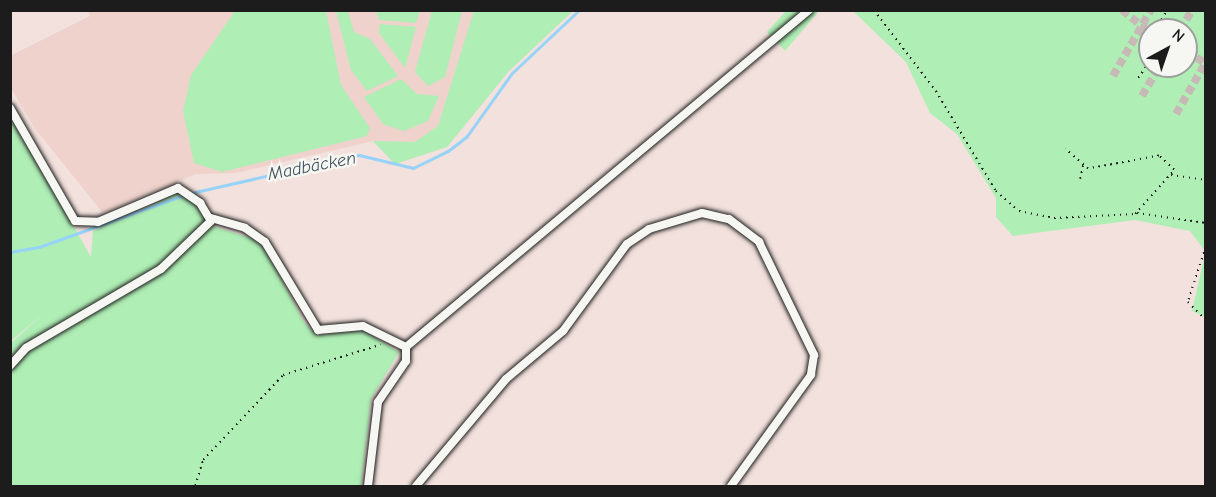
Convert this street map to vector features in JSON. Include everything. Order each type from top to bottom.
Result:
[{"type":"street","points":[[406,347],[809,10]]},
{"type":"street","points":[[10,108],[75,220],[98,222],[178,188],[211,218],[245,228],[265,242],[318,330],[363,326],[406,347]]},
{"type":"street","points":[[416,486],[506,379],[564,331],[627,244],[649,229],[702,213],[729,219],[759,242],[814,355],[810,375],[731,486]]},
{"type":"street","points":[[10,366],[26,348],[161,269],[205,231],[211,218]]},
{"type":"street","points":[[369,486],[378,402],[406,361],[406,347]]},
{"type":"path","points":[[874,10],[930,82],[1005,203],[1054,218],[1136,213],[1206,223]]},
{"type":"path","points":[[1065,149],[1082,163],[1103,169],[1162,157],[1174,168],[1171,175],[1136,213]]},
{"type":"path","points":[[1080,179],[1082,163]]},
{"type":"path","points":[[1171,175],[1206,180]]},
{"type":"path","points":[[1206,247],[1188,302],[1206,320]]},
{"type":"path","points":[[195,486],[203,460],[283,375],[294,368],[395,343]]},
{"type":"shaded area","points":[[88,11],[573,11],[509,71],[447,147],[395,164],[373,141],[236,173],[196,174],[103,213],[36,130],[11,88],[10,56],[90,16]]},
{"type":"green space","points":[[235,11],[326,11],[341,85],[370,128],[367,136],[222,172],[194,163],[183,111],[191,75]]},
{"type":"green space","points":[[336,11],[348,11],[354,32],[370,39],[398,76],[367,91],[351,70]]},
{"type":"green space","points":[[376,11],[420,11],[416,23],[379,20]]},
{"type":"green space","points":[[432,11],[462,11],[445,77],[428,86],[415,72]]},
{"type":"green space","points":[[474,11],[573,11],[509,71],[447,147],[395,164],[373,141],[415,142],[438,126]]},
{"type":"green space","points":[[786,11],[819,11],[785,51],[767,32]]},
{"type":"green space","points":[[853,11],[1205,11],[1205,251],[1190,231],[1135,220],[1013,236],[996,217],[996,198],[957,134],[930,113],[906,62]]},
{"type":"green space","points":[[380,24],[416,27],[405,68],[379,33]]},
{"type":"green space","points":[[401,79],[417,94],[439,96],[428,121],[404,131],[383,124],[364,97]]},
{"type":"green space","points":[[10,113],[91,257],[93,231],[179,192],[198,206],[209,225],[261,241],[304,322],[317,335],[363,330],[399,352],[371,399],[361,486],[11,486],[11,343],[44,313],[11,341]]},
{"type":"green space","points":[[1205,254],[1205,317],[1192,311]]},
{"type":"waterway","name":"Madbäcken","points":[[195,192],[359,155],[413,168],[448,151],[467,136],[512,73],[579,10]]},
{"type":"waterway","name":"Madbäcken","points":[[10,252],[39,247],[184,195]]},
{"type":"tunnel","points":[[1122,10],[1138,23]]},
{"type":"tunnel","points":[[1113,76],[1151,10]]},
{"type":"tunnel","points":[[1187,18],[1192,10]]},
{"type":"tunnel","points":[[1198,59],[1206,63]]},
{"type":"tunnel","points":[[1176,114],[1206,62]]},
{"type":"tunnel","points":[[1142,96],[1152,78]]}]
